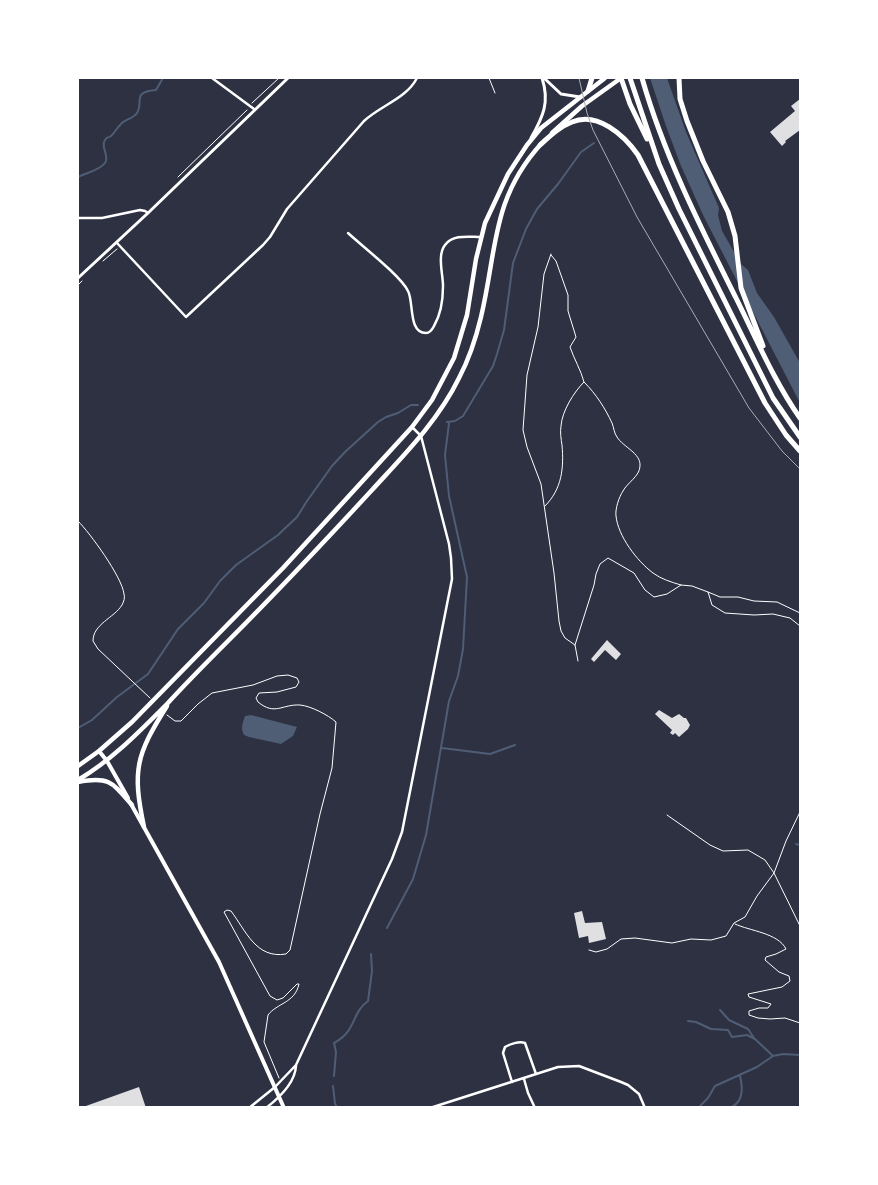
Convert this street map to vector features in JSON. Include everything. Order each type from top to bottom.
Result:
[{"type":"highway","points":[[588,91],[592,78]]},
{"type":"highway","points":[[621,78],[636,117],[679,209],[765,383],[800,438]]},
{"type":"highway","points":[[630,78],[659,164]]},
{"type":"highway","points":[[642,78],[651,110],[670,160],[690,204],[775,377],[800,418]]},
{"type":"highway","points":[[679,78],[680,99],[687,121],[703,161],[725,205],[735,236],[739,277],[744,298],[775,377]]},
{"type":"highway","points":[[540,145],[562,126],[583,119],[601,123],[624,138],[638,155],[756,388],[774,418],[800,452]]},
{"type":"main road","points":[[78,766],[99,751],[132,722],[283,568],[412,427],[441,385],[457,351],[467,315],[481,237],[500,187],[527,145],[541,128],[605,78]]},
{"type":"main road","points":[[78,781],[107,761],[141,730],[315,552],[421,436],[452,392],[472,349],[481,316],[501,215],[518,176],[528,159],[556,128],[582,106],[621,78]]},
{"type":"main road","points":[[144,827],[137,787],[139,764],[146,740],[173,697]]},
{"type":"main road","points":[[99,751],[107,761],[132,805],[218,961],[284,1108]]},
{"type":"main road","points":[[78,781],[99,779],[110,783],[132,805]]},
{"type":"street","points":[[212,78],[254,109]]},
{"type":"street","points":[[78,278],[288,78]]},
{"type":"street","points":[[117,242],[186,317],[263,246],[287,209],[364,121],[377,110],[407,92],[417,78]]},
{"type":"street","points":[[543,78],[562,94],[580,97]]},
{"type":"street","points":[[527,145],[537,128],[546,103],[543,78]]},
{"type":"street","points":[[78,218],[102,218],[140,210],[145,210],[148,213]]},
{"type":"street","points":[[348,233],[403,283],[410,293],[415,326],[425,333],[432,329],[439,314],[443,285],[442,253],[445,244],[454,238],[481,237]]},
{"type":"street","points":[[266,1108],[279,1096],[294,1077],[296,1065],[398,844],[407,807],[452,579],[449,544],[421,436],[412,427]]},
{"type":"street","points":[[512,1082],[503,1050],[505,1047],[519,1042],[525,1043],[536,1074]]},
{"type":"street","points":[[249,1108],[275,1087],[296,1065]]},
{"type":"street","points":[[430,1108],[536,1074],[566,1066],[579,1066],[628,1085],[639,1094],[645,1108]]},
{"type":"street","points":[[524,1078],[535,1108]]},
{"type":"lane","points":[[489,78],[495,93]]},
{"type":"path","points":[[252,104],[279,78]]},
{"type":"path","points":[[176,179],[249,108]]},
{"type":"path","points":[[575,645],[561,631],[541,484],[527,447],[524,430],[527,375],[538,327],[544,274],[551,254],[556,261],[568,295],[570,320],[576,337],[570,346],[575,361],[582,372],[584,382],[599,400],[612,424],[616,436],[640,462],[638,473],[623,490],[615,514],[618,528],[631,549],[652,572],[664,579],[681,585],[692,586],[720,597],[738,597],[754,601],[776,602],[800,613]]},
{"type":"path","points":[[544,506],[553,498],[560,486],[562,472],[561,426],[563,416],[579,387],[584,382]]},
{"type":"path","points":[[78,521],[99,547],[118,580],[124,595],[123,604],[95,632],[93,641],[98,649],[149,697]]},
{"type":"path","points":[[578,662],[575,645],[596,574],[600,564],[608,558],[634,573],[645,590],[654,597],[667,594],[681,585]]},
{"type":"path","points":[[708,592],[712,605],[725,613],[773,614],[790,618],[800,626]]},
{"type":"path","points":[[163,711],[175,721],[181,721],[198,704],[212,694],[253,685],[283,675],[297,678],[298,684],[286,690],[259,693],[256,698],[258,702],[272,710],[295,705],[304,706],[336,722],[332,768],[290,950],[286,954],[278,954],[256,946],[232,911],[227,910],[224,912],[270,996],[277,1000],[284,998],[299,984],[296,993],[290,1000],[268,1015],[264,1042],[278,1078]]},
{"type":"path","points":[[589,950],[596,952],[607,949],[621,939],[636,938],[672,943],[691,939],[710,940],[726,936],[734,924],[745,917],[757,896],[774,873],[786,840],[800,812]]},
{"type":"path","points":[[667,815],[710,845],[723,851],[748,850],[765,860],[774,873],[800,926]]},
{"type":"path","points":[[734,924],[774,938],[783,943],[786,949],[766,957],[765,960],[779,972],[789,976],[790,981],[782,987],[748,994],[754,1000],[771,1004],[768,1008],[749,1011],[749,1015],[758,1018],[785,1018],[800,1023]]},
{"type":"water","points":[[650,78],[667,78],[686,132],[719,208],[718,215],[722,231],[741,264],[748,270],[757,293],[774,317],[800,363],[800,403],[704,217],[681,166]]},
{"type":"water","points":[[251,715],[297,727],[293,736],[281,744],[249,737],[244,735],[242,727],[245,716]]},
{"type":"building","points":[[800,99],[800,130],[785,141],[782,146],[770,132],[795,111],[791,106]]},
{"type":"building","points":[[607,640],[621,654],[616,660],[605,650],[594,662],[591,659]]},
{"type":"building","points":[[659,710],[672,718],[679,714],[686,718],[690,725],[688,729],[679,737],[675,733],[673,735],[670,733],[672,730],[655,714]]},
{"type":"building","points":[[582,911],[585,923],[602,922],[606,939],[589,943],[588,936],[579,938],[574,913]]},
{"type":"building","points":[[139,1087],[146,1108],[83,1108],[83,1107]]},
{"type":"waterway","points":[[78,177],[105,163],[105,139],[111,136],[123,122],[137,113],[141,95],[148,91],[156,90],[163,78]]},
{"type":"waterway","points":[[447,422],[455,421],[463,416],[493,366],[504,330],[513,263],[526,229],[537,209],[581,152],[594,143]]},
{"type":"waterway","points":[[78,728],[92,720],[117,697],[148,674],[178,629],[204,603],[220,581],[236,565],[278,535],[297,517],[332,466],[345,452],[378,422],[411,405],[418,405]]},
{"type":"waterway","points":[[387,928],[413,879],[426,835],[449,701],[458,676],[463,649],[467,577],[449,496],[445,455],[449,423]]},
{"type":"waterway","points":[[442,748],[490,754],[515,745]]},
{"type":"waterway","points":[[796,844],[800,845]]},
{"type":"waterway","points":[[334,1076],[336,1052],[334,1043],[347,1033],[359,1011],[368,1001],[372,971],[371,954]]},
{"type":"waterway","points":[[720,1010],[729,1020],[748,1029],[754,1038]]},
{"type":"waterway","points":[[688,1021],[696,1022],[711,1029],[728,1030],[732,1037],[747,1035],[755,1039],[773,1056]]},
{"type":"waterway","points":[[698,1108],[708,1098],[715,1086],[757,1067],[773,1056],[783,1054],[800,1055]]},
{"type":"waterway","points":[[729,1108],[734,1106],[740,1099],[742,1090],[740,1076]]},
{"type":"waterway","points":[[333,1086],[335,1104],[338,1108]]},
{"type":"tram line","points":[[579,78],[593,130],[637,217],[749,408],[782,451],[800,469]]}]
